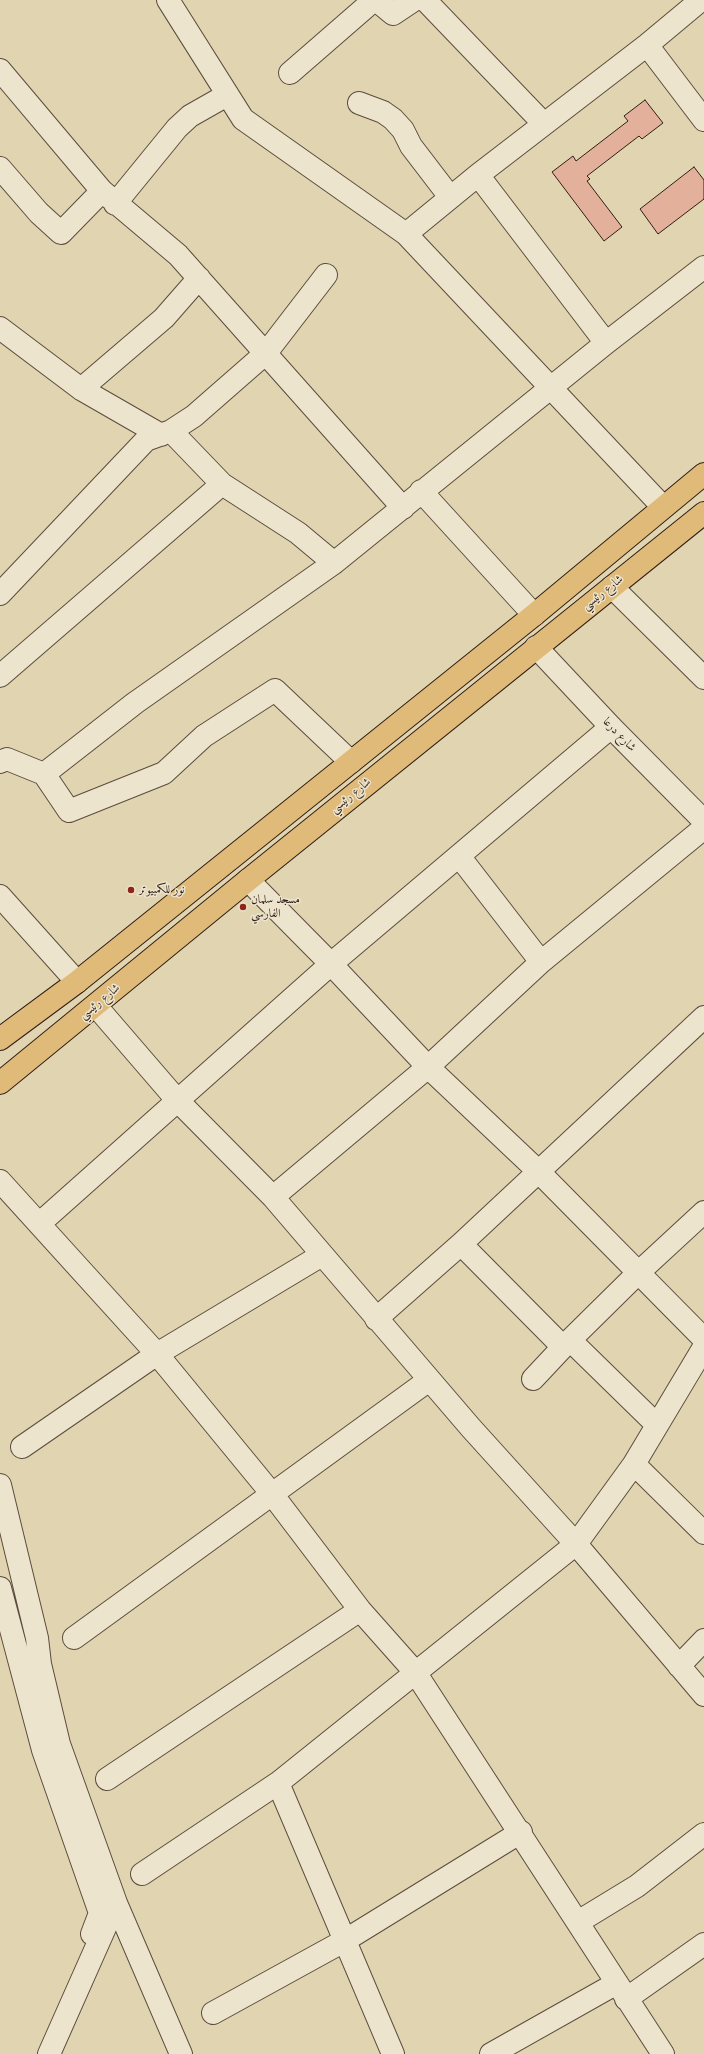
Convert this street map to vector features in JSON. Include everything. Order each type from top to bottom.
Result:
[{"type":"highway","points":[[0,1039],[77,982],[534,615],[704,474]]},
{"type":"highway","points":[[666,505],[696,520]]},
{"type":"highway","name":"شارع رئيسي","points":[[0,1083],[536,647],[696,520]]},
{"type":"highway","points":[[0,1026],[48,1004]]},
{"type":"street","points":[[290,73],[375,0],[393,14],[414,0]]},
{"type":"street","points":[[425,0],[544,124]]},
{"type":"street","points":[[406,234],[450,197],[647,45],[701,0]]},
{"type":"street","points":[[176,2],[227,94],[243,119],[406,234],[551,388],[666,505]]},
{"type":"street","points":[[647,45],[704,120]]},
{"type":"street","points":[[0,70],[109,197],[178,255],[403,508]]},
{"type":"street","points":[[0,168],[39,212],[61,233],[109,197],[190,116],[227,94]]},
{"type":"street","points":[[359,103],[383,112],[393,119],[403,130],[411,146],[450,197]]},
{"type":"street","points":[[478,176],[606,343]]},
{"type":"street","points":[[44,774],[135,703],[334,563],[403,508],[421,491],[606,343],[704,267]]},
{"type":"street","points":[[0,594],[146,440],[166,433],[194,416],[266,353],[326,275]]},
{"type":"street","points":[[81,389],[164,318],[199,278]]},
{"type":"street","points":[[0,328],[81,389],[166,433],[222,484],[298,533],[334,563]]},
{"type":"street","points":[[0,676],[222,484]]},
{"type":"street","points":[[421,491],[534,615]]},
{"type":"street","points":[[612,587],[704,678]]},
{"type":"street","name":"شارع درعا","points":[[536,647],[611,727],[704,820]]},
{"type":"street","points":[[0,762],[8,759],[44,774],[68,811],[164,773],[204,736],[275,690],[351,762]]},
{"type":"street","points":[[39,1224],[331,964],[611,727]]},
{"type":"street","points":[[273,1197],[428,1067],[541,962],[704,828]]},
{"type":"street","points":[[459,856],[541,962]]},
{"type":"street","points":[[248,880],[331,964],[428,1067],[538,1171],[704,1339]]},
{"type":"street","points":[[0,896],[77,982]]},
{"type":"street","points":[[96,1006],[177,1100],[273,1197],[376,1319],[576,1544],[704,1694]]},
{"type":"street","points":[[376,1319],[461,1244],[704,1017]]},
{"type":"street","points":[[0,1181],[156,1354],[272,1494],[360,1610],[415,1672],[521,1832],[663,2054]]},
{"type":"street","points":[[533,1379],[566,1343],[704,1212]]},
{"type":"street","points":[[461,1244],[566,1343],[657,1425]]},
{"type":"street","points":[[22,1447],[156,1354],[322,1255]]},
{"type":"street","points":[[142,1874],[278,1783],[576,1544],[634,1464],[704,1347]]},
{"type":"street","points":[[74,1638],[429,1380]]},
{"type":"street","points":[[634,1464],[704,1533]]},
{"type":"street","points":[[0,1484],[37,1638],[40,1664],[60,1744],[116,1903],[181,2054]]},
{"type":"street","points":[[0,1588],[43,1750],[100,1913],[40,2054]]},
{"type":"street","points":[[108,1779],[360,1610]]},
{"type":"street","points":[[679,1666],[704,1640]]},
{"type":"street","points":[[278,1783],[393,2054]]},
{"type":"street","points":[[214,2013],[344,1941],[521,1832]]},
{"type":"street","points":[[578,1922],[637,1886],[704,1834]]},
{"type":"street","points":[[49,2054],[116,1903]]},
{"type":"street","points":[[491,2054],[516,2048],[622,1991],[704,1944]]},
{"type":"building","points":[[645,100],[663,123],[642,139],[639,136],[587,176],[590,179],[587,181],[622,227],[604,241],[552,172],[573,156],[576,161],[628,121],[624,116]]},
{"type":"building","points":[[694,167],[704,180],[704,199],[658,234],[640,209]]},
{"type":"place","name":"نور للكمبيوتر","points":[[131,890]]},
{"type":"place","name":"مسجد سلمان الفارسي","points":[[243,907]]}]
